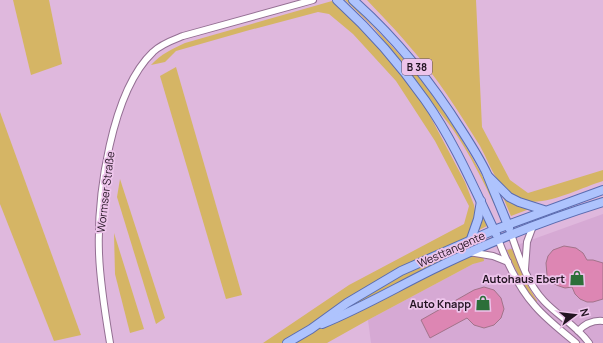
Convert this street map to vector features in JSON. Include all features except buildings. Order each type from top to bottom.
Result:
[{"type":"main road","name":"B 38","points":[[337,0],[373,35],[398,63],[426,101],[447,136],[482,201],[498,239]]},
{"type":"main road","name":"B 38","points":[[353,0],[383,28],[426,79],[452,115],[486,174],[507,224]]},
{"type":"main road","name":"B 38","points":[[486,174],[509,197],[544,210]]},
{"type":"main road","name":"Westtangente","points":[[288,343],[311,329],[336,310],[401,271],[470,239],[507,224],[603,190]]},
{"type":"main road","points":[[470,239],[478,219],[482,201]]},
{"type":"main road","name":"Westtangente","points":[[311,329],[362,307],[440,266],[498,239],[603,202]]},
{"type":"main road","points":[[507,224],[511,234]]},
{"type":"street","name":"Wormser Straße","points":[[110,343],[103,302],[100,265],[100,219],[109,150],[126,92],[133,78],[154,50],[166,43],[183,36],[313,0]]},
{"type":"street","points":[[525,271],[527,242],[534,226]]},
{"type":"street","points":[[511,234],[525,271],[535,289],[544,300],[589,343]]},
{"type":"street","points":[[498,239],[519,284],[535,306],[576,343]]},
{"type":"street","points":[[469,252],[493,256],[508,262]]},
{"type":"street","points":[[578,331],[583,326],[597,320],[603,320]]},
{"type":"shaded area","points":[[13,0],[49,0],[62,64],[31,75]]},
{"type":"shaded area","points":[[345,0],[348,0],[393,47],[418,76],[442,108],[463,141],[500,211],[498,212],[471,158],[452,128],[373,27]]},
{"type":"shaded area","points":[[367,0],[476,0],[482,127],[510,180],[528,193],[603,170],[603,181],[550,200],[529,201],[519,199],[505,190],[495,176],[480,146],[456,108],[420,58]]},
{"type":"shaded area","points":[[332,1],[376,42],[421,99],[465,182],[474,205],[478,229],[483,216],[487,226],[479,230],[480,238],[489,235],[490,237],[481,241],[484,261],[473,264],[327,343],[263,343],[349,285],[464,224],[469,206],[435,141],[396,81],[353,34],[329,14],[318,12],[176,51],[165,62],[151,65],[163,55],[185,43]]},
{"type":"shaded area","points":[[176,67],[242,295],[226,299],[160,76]]},
{"type":"shaded area","points":[[0,112],[81,335],[54,341],[0,204]]},
{"type":"shaded area","points":[[120,179],[165,318],[156,324],[117,197]]},
{"type":"shaded area","points":[[504,196],[532,208],[511,216],[503,197]]},
{"type":"shaded area","points":[[603,214],[603,343],[371,343],[368,320],[473,264],[517,245]]},
{"type":"shaded area","points":[[114,233],[144,329],[130,333],[115,274]]},
{"type":"shaded area","points":[[512,249],[528,286],[537,301],[536,302],[523,284],[513,264],[507,250]]},
{"type":"place","name":"Autohaus Ebert","points":[[577,278]]},
{"type":"place","name":"Auto Knapp","points":[[483,303]]}]
